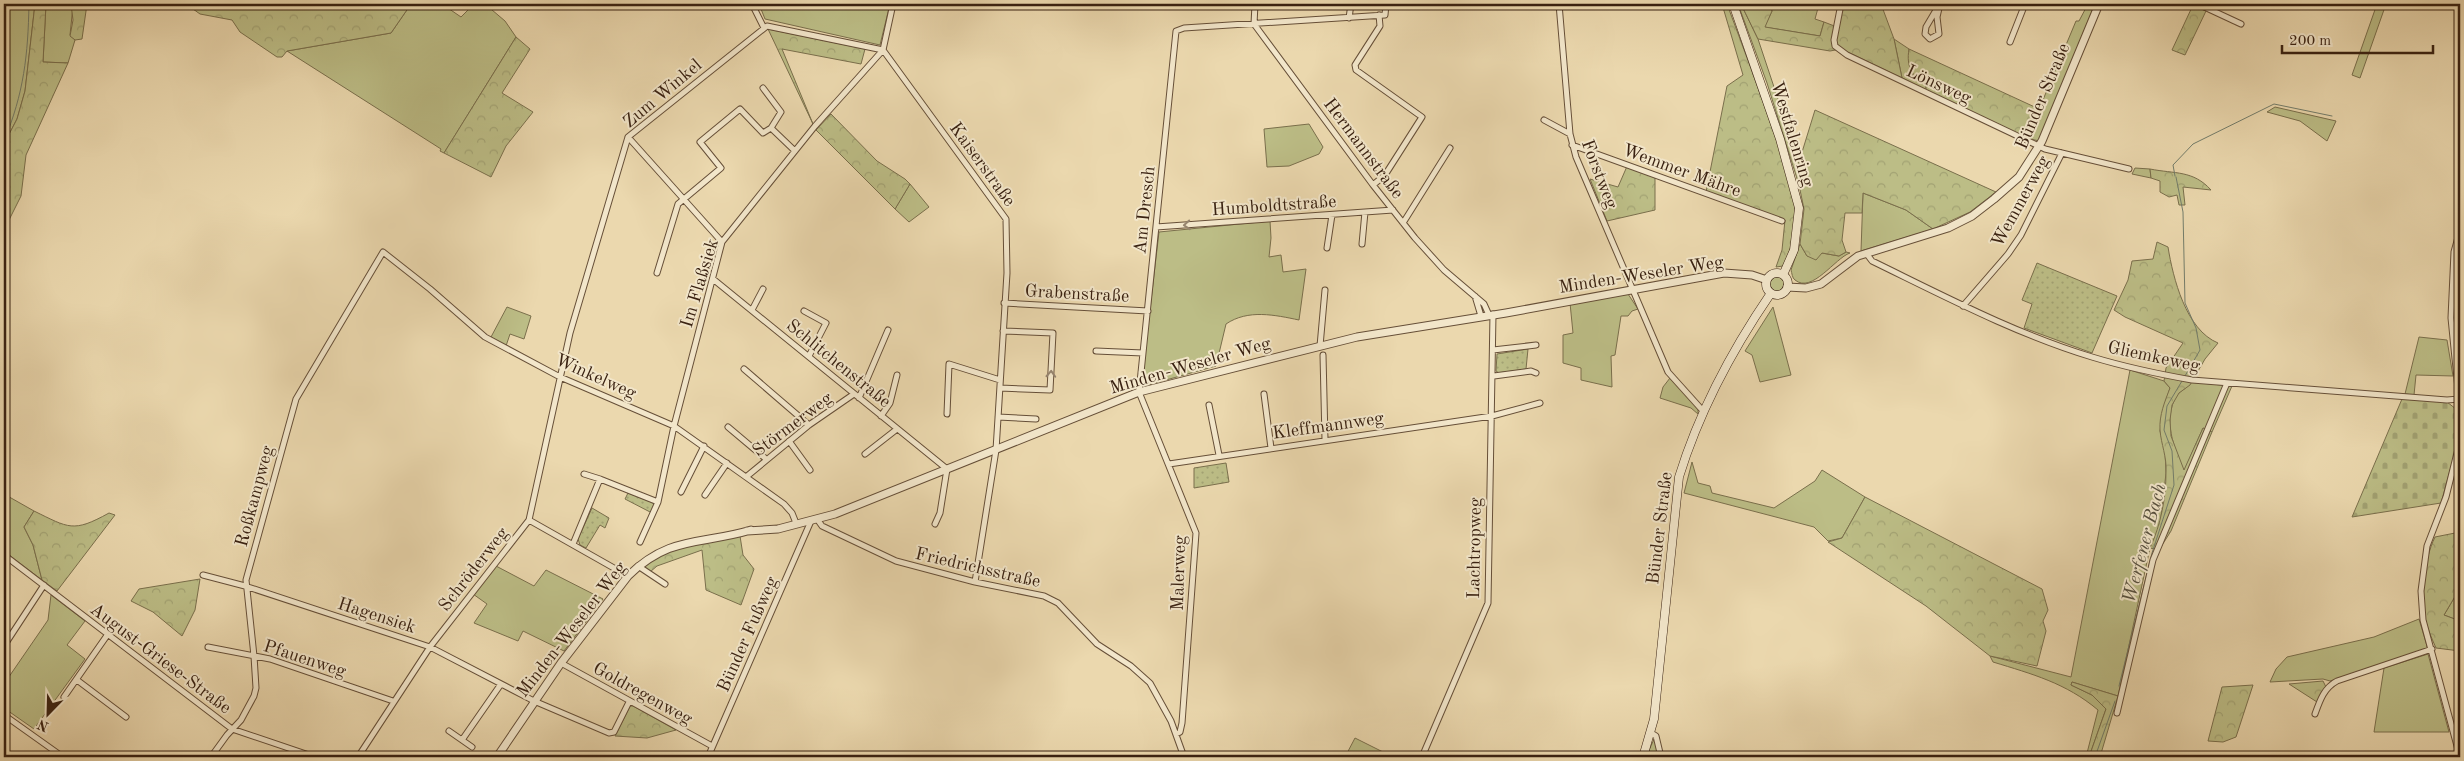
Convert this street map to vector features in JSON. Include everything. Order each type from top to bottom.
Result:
[{"type":"main road","name":"Westfalenring","points":[[1733,4],[1780,139],[1797,198],[1798,222],[1794,250],[1783,275]]},
{"type":"main road","points":[[1774,274],[1783,275],[1786,279],[1787,287],[1781,294],[1771,293],[1767,289],[1767,280],[1774,274]]},
{"type":"main road","name":"Bünder Straße","points":[[1643,757],[1655,713],[1679,477],[1688,446],[1704,412],[1745,332],[1771,293]]},
{"type":"street","points":[[752,4],[764,28],[772,26],[883,50],[893,4]]},
{"type":"street","points":[[1255,4],[1254,24],[1382,15]]},
{"type":"street","points":[[1350,18],[1351,4]]},
{"type":"street","points":[[1373,185],[1385,175],[1422,117],[1355,69],[1355,65],[1380,26],[1386,4]]},
{"type":"street","points":[[1502,5],[1526,4]]},
{"type":"street","name":"Forstweg","points":[[1559,4],[1572,145],[1668,372],[1704,412]]},
{"type":"street","name":"Lönsweg","points":[[1841,4],[1834,40],[1835,46],[1847,55],[2039,146],[2129,169]]},
{"type":"street","points":[[2010,42],[2025,4]]},
{"type":"street","name":"Bünder Straße","points":[[1787,287],[1806,288],[1821,284],[1844,266],[1866,254],[1922,238],[1972,216],[1994,200],[2018,176],[2039,146],[2098,4]]},
{"type":"street","points":[[2198,4],[2241,24]]},
{"type":"street","points":[[1940,5],[1937,18],[1939,34],[1930,39],[1925,34],[1926,27],[1940,5]]},
{"type":"street","name":"Am Dresch","points":[[1139,392],[1176,31],[1184,28],[1254,24]]},
{"type":"street","name":"Hermannstraße","points":[[1254,24],[1403,223],[1444,270],[1484,304],[1491,314]]},
{"type":"street","name":"Zum Winkel","points":[[560,377],[570,333],[628,137],[764,28]]},
{"type":"street","name":"Im Flaßsiek","points":[[640,542],[658,502],[674,426],[722,242],[795,150],[883,50]]},
{"type":"street","name":"Kaiserstraße","points":[[883,50],[1006,219],[1003,331],[996,450],[975,582]]},
{"type":"street","points":[[657,273],[678,204],[721,168],[700,142],[740,109],[763,133],[771,128],[781,112],[763,88]]},
{"type":"street","points":[[1544,120],[1570,134]]},
{"type":"street","points":[[771,128],[795,150]]},
{"type":"street","points":[[628,137],[722,242]]},
{"type":"street","name":"Wemmer Mähre","points":[[1572,145],[1782,222]]},
{"type":"street","points":[[1403,223],[1450,148]]},
{"type":"street","name":"Wemmerweg","points":[[1963,306],[2008,254],[2021,235],[2062,153]]},
{"type":"street","name":"Humboldtstraße","points":[[1156,227],[1393,210]]},
{"type":"street","points":[[1362,244],[1365,212]]},
{"type":"street","points":[[1327,248],[1332,215]]},
{"type":"street","points":[[2460,230],[2454,252],[2451,318],[2459,399],[2460,445],[2446,496],[2427,546],[2421,591],[2423,620],[2460,757]]},
{"type":"street","name":"Winkelweg","points":[[383,252],[430,289],[485,337],[560,377],[674,426],[786,506],[792,513],[795,524]]},
{"type":"street","name":"Roßkampweg","points":[[211,757],[241,720],[254,696],[256,688],[245,586],[296,398],[383,252]]},
{"type":"street","name":"Gliemkeweg","points":[[1866,254],[1872,261],[1963,306],[2092,357],[2158,374],[2192,380],[2227,383],[2447,400],[2459,399]]},
{"type":"street","name":"Minden-Weseler Weg","points":[[497,757],[561,663],[628,576],[652,556],[679,544],[747,531],[778,528],[814,520],[996,450],[1139,392],[1357,337],[1481,316],[1501,310],[1519,310],[1724,273],[1752,275],[1767,280]]},
{"type":"street","name":"Schlitchenstraße","points":[[713,279],[947,469]]},
{"type":"street","points":[[752,310],[763,289]]},
{"type":"street","points":[[1320,346],[1324,290]]},
{"type":"street","points":[[1475,296],[1481,316]]},
{"type":"street","name":"Grabenstraße","points":[[1004,304],[1148,311]]},
{"type":"street","points":[[804,311],[826,323],[809,356]]},
{"type":"street","name":"Lachtropweg","points":[[1422,757],[1488,603],[1490,436],[1494,376],[1491,314]]},
{"type":"street","points":[[857,396],[888,330]]},
{"type":"street","points":[[1000,388],[1050,390],[1053,333],[1003,331]]},
{"type":"street","points":[[1493,350],[1536,344]]},
{"type":"street","points":[[1096,351],[1143,353]]},
{"type":"street","points":[[1323,355],[1325,440]]},
{"type":"street","points":[[947,414],[949,364],[1000,380]]},
{"type":"street","points":[[744,369],[809,425]]},
{"type":"street","points":[[1494,376],[1536,373]]},
{"type":"street","points":[[881,416],[890,403],[897,375]]},
{"type":"street","name":"Schröderweg","points":[[358,757],[430,647],[529,520],[560,377]]},
{"type":"street","points":[[2117,713],[2153,560],[2227,383]]},
{"type":"street","name":"Malerweg","points":[[1139,392],[1187,508],[1196,540],[1182,723],[1180,732],[1176,734]]},
{"type":"street","points":[[1264,394],[1271,448]]},
{"type":"street","name":"Störmerweg","points":[[746,477],[809,425],[857,396]]},
{"type":"street","points":[[1492,416],[1540,403]]},
{"type":"street","points":[[1209,405],[1219,455]]},
{"type":"street","name":"Kleffmannweg","points":[[1169,464],[1219,455],[1492,416]]},
{"type":"street","points":[[998,417],[1036,419]]},
{"type":"street","points":[[728,427],[766,459]]},
{"type":"street","points":[[865,454],[897,429]]},
{"type":"street","points":[[789,442],[810,470]]},
{"type":"street","points":[[681,492],[704,446]]},
{"type":"street","points":[[705,496],[727,463]]},
{"type":"street","points":[[934,524],[940,513],[947,469]]},
{"type":"street","points":[[584,474],[658,502]]},
{"type":"street","points":[[572,544],[600,479]]},
{"type":"street","points":[[529,520],[628,576]]},
{"type":"street","name":"Friedrichsstraße","points":[[814,520],[822,526],[896,561],[975,582],[1040,595],[1058,603],[1097,644],[1131,666],[1150,683],[1158,693],[1184,757]]},
{"type":"street","name":"Bünder Fußweg","points":[[708,757],[814,520]]},
{"type":"street","name":"August-Griese-Straße","points":[[4,555],[232,729],[315,757]]},
{"type":"street","points":[[638,566],[665,584]]},
{"type":"street","name":"Hagensiek","points":[[203,575],[245,586],[430,647],[534,701],[609,733],[614,732],[629,702]]},
{"type":"street","points":[[4,646],[44,585]]},
{"type":"street","points":[[64,697],[108,634]]},
{"type":"street","name":"Pfauenweg","points":[[208,647],[270,659],[393,701]]},
{"type":"street","points":[[2315,714],[2329,685],[2432,649]]},
{"type":"street","name":"Goldregenweg","points":[[561,663],[712,746]]},
{"type":"street","points":[[77,680],[126,717]]},
{"type":"street","points":[[462,740],[501,684]]},
{"type":"street","points":[[4,715],[63,757]]},
{"type":"street","points":[[449,731],[472,747]]},
{"type":"street","points":[[1651,733],[1656,736],[1661,757]]},
{"type":"green space","points":[[4,4],[35,4],[25,91],[17,119],[4,144]]},
{"type":"green space","points":[[35,4],[46,4],[43,62],[68,63],[26,155],[21,196],[4,230],[4,144],[17,119],[25,91]]},
{"type":"green space","points":[[46,4],[71,4],[73,6],[70,35],[75,40],[68,63],[43,62]]},
{"type":"green space","points":[[71,4],[87,4],[82,39],[75,40],[70,36],[73,20]]},
{"type":"green space","points":[[87,4],[108,4],[111,6]]},
{"type":"green space","points":[[186,4],[411,4],[391,33],[287,51],[282,57],[277,57],[240,32],[232,20],[200,14]]},
{"type":"green space","points":[[411,4],[442,4],[461,17],[474,4],[485,4],[505,21],[516,37],[444,153],[440,151],[441,149],[287,51],[391,33]]},
{"type":"green space","points":[[759,4],[890,4],[880,45],[765,19]]},
{"type":"green space","points":[[1722,4],[1727,4],[1774,133],[1792,191],[1795,210],[1794,232],[1789,253],[1783,266],[1776,267],[1782,250],[1785,220],[1706,192],[1727,86],[1743,75]]},
{"type":"green space","points":[[1738,4],[1741,4],[1758,39],[1799,162],[1799,185],[1767,83]]},
{"type":"green space","points":[[1741,4],[1769,4],[1772,11],[1765,27],[1820,36],[1824,22],[1837,27],[1843,4],[1881,4],[1894,39],[1902,78],[1841,49],[1830,51],[1758,39]]},
{"type":"green space","points":[[1769,4],[1808,4],[1818,8],[1815,19],[1824,22],[1820,36],[1764,27],[1772,11]]},
{"type":"green space","points":[[2088,4],[2095,4],[2039,141],[2027,138],[2076,21],[2079,21]]},
{"type":"green space","points":[[2377,4],[2386,4],[2360,78],[2352,75]]},
{"type":"green space","points":[[2193,5],[2206,11],[2185,55],[2172,50]]},
{"type":"green space","points":[[768,29],[865,49],[861,64],[782,49],[813,124]]},
{"type":"green space","points":[[516,37],[530,49],[502,93],[533,112],[506,146],[491,177],[444,153]]},
{"type":"green space","points":[[1894,39],[1909,49],[1913,77],[1926,85],[1926,90],[1902,78]]},
{"type":"green space","points":[[1909,49],[2039,109],[2027,138],[1926,90],[1926,85],[1917,78],[1909,66]]},
{"type":"green space","points":[[2275,107],[2336,121],[2327,141],[2300,121],[2267,112]]},
{"type":"green space","points":[[1815,110],[1996,192],[1970,212],[1933,229],[1906,210],[1863,193],[1862,213],[1845,213],[1842,240],[1846,252],[1839,256],[1822,253],[1816,260],[1807,256],[1800,244],[1804,209],[1799,185],[1799,162]]},
{"type":"green space","points":[[831,114],[877,161],[910,184],[895,209],[816,130]]},
{"type":"green space","points":[[1309,124],[1323,147],[1319,154],[1289,166],[1267,167],[1264,129]]},
{"type":"green space","points":[[1628,164],[1655,174],[1655,210],[1607,221],[1590,179],[1618,187]]},
{"type":"green space","points":[[2135,168],[2150,169],[2151,178],[2132,174]]},
{"type":"green space","points":[[2150,169],[2190,176],[2211,190],[2183,187],[2185,205],[2179,205],[2177,195],[2169,197],[2160,192],[2160,181],[2151,178]]},
{"type":"green space","points":[[910,184],[929,207],[909,222],[895,209]]},
{"type":"green space","points":[[1863,193],[1906,210],[1933,229],[1861,251]]},
{"type":"green space","points":[[1270,221],[1269,257],[1281,255],[1283,272],[1306,269],[1299,320],[1262,314],[1234,319],[1226,324],[1216,366],[1141,387],[1159,232]]},
{"type":"green space","points":[[2157,242],[2168,247],[2173,273],[2189,315],[2197,327],[2218,343],[2205,359],[2190,385],[2179,393],[2172,405],[2170,420],[2171,436],[2184,470],[2203,428],[2212,432],[2171,531],[2159,550],[2150,548],[2160,520],[2165,491],[2166,466],[2160,419],[2170,388],[2164,381],[2166,368],[2183,343],[2125,317],[2114,310],[2128,280],[2132,261],[2153,259]]},
{"type":"green space","points":[[2460,243],[2460,288],[2456,288]]},
{"type":"green space","points":[[1800,244],[1807,256],[1822,253],[1839,256],[1846,252],[1850,253],[1816,279],[1802,283],[1794,279],[1791,270]]},
{"type":"green space","points":[[2037,263],[2117,296],[2092,353],[2024,328],[2032,304],[2022,300]]},
{"type":"green space","points":[[1774,277],[1780,277],[1784,284],[1780,291],[1774,291],[1770,287],[1770,281]]},
{"type":"green space","points":[[1628,294],[1638,309],[1632,311],[1628,316],[1621,316],[1615,355],[1611,356],[1612,387],[1581,380],[1581,368],[1563,363],[1563,335],[1573,333],[1570,303]]},
{"type":"green space","points":[[507,307],[531,316],[524,339],[510,334],[506,346],[491,337]]},
{"type":"green space","points":[[1773,307],[1791,375],[1760,382],[1752,355],[1745,351]]},
{"type":"green space","points":[[2419,337],[2447,340],[2453,376],[2416,375],[2414,395],[2405,394]]},
{"type":"green space","points":[[1528,349],[1526,369],[1499,373],[1496,371],[1497,354]]},
{"type":"green space","points":[[2130,370],[2164,381],[2170,388],[2164,406],[2160,431],[2165,451],[2166,473],[2160,526],[2150,548],[2118,696],[2072,682],[2071,685],[2092,695],[2106,709],[2089,757],[2086,757],[2098,710],[2061,686],[2035,675],[1993,662],[1990,656],[2071,677]]},
{"type":"green space","points":[[1670,378],[1698,408],[1698,414],[1691,408],[1660,398],[1663,387]]},
{"type":"green space","points":[[2191,382],[2232,386],[2212,432],[2203,428],[2184,471],[2173,443],[2170,414],[2177,395]]},
{"type":"green space","points":[[2402,399],[2447,402],[2456,409],[2457,445],[2441,503],[2352,517]]},
{"type":"green space","points":[[1692,462],[1698,483],[1710,486],[1712,493],[1774,508],[1815,481],[1822,470],[1865,497],[1842,538],[1828,541],[1814,527],[1684,493]]},
{"type":"green space","points":[[1226,463],[1229,482],[1194,488],[1194,468]]},
{"type":"green space","points":[[628,493],[656,504],[652,513],[625,499]]},
{"type":"green space","points":[[4,494],[34,511],[24,527],[33,545],[42,580],[4,551]]},
{"type":"green space","points":[[1865,497],[2042,589],[2048,610],[2043,621],[2046,631],[2037,666],[1990,656],[1926,606],[1828,542],[1842,538]]},
{"type":"green space","points":[[592,508],[609,518],[605,528],[600,525],[586,548],[580,545],[578,539]]},
{"type":"green space","points":[[34,511],[71,526],[87,524],[109,513],[115,515],[57,591],[42,580],[33,545],[24,527]]},
{"type":"green space","points":[[2460,532],[2460,588],[2444,615],[2460,621],[2460,651],[2436,648],[2426,622],[2423,588],[2428,556],[2435,537]]},
{"type":"green space","points":[[740,536],[743,555],[754,569],[741,605],[706,590],[702,550],[657,566],[650,572],[642,566],[665,553],[689,545]]},
{"type":"green space","points":[[496,566],[534,586],[546,570],[603,599],[564,651],[523,631],[518,641],[474,623],[487,604],[473,594]]},
{"type":"green space","points":[[200,579],[195,610],[182,636],[153,612],[131,601],[139,589]]},
{"type":"green space","points":[[2460,588],[2460,621],[2444,615]]},
{"type":"green space","points":[[51,595],[85,621],[67,645],[85,659],[34,729],[4,708],[4,684],[48,620]]},
{"type":"green space","points":[[2419,619],[2427,646],[2425,650],[2330,681],[2323,679],[2270,682],[2276,669],[2287,657],[2374,637]]},
{"type":"green space","points":[[2428,654],[2449,732],[2374,732],[2384,668]]},
{"type":"green space","points":[[2323,681],[2326,687],[2317,702],[2289,684]]},
{"type":"green space","points":[[2072,682],[2118,696],[2100,757],[2089,757],[2106,709],[2092,695],[2071,685]]},
{"type":"green space","points":[[2253,685],[2236,737],[2223,742],[2208,741],[2222,687]]},
{"type":"green space","points":[[630,706],[676,730],[647,738],[615,736]]},
{"type":"green space","points":[[1655,737],[1660,757],[1646,757]]},
{"type":"green space","points":[[1355,738],[1393,757],[1345,757]]},
{"type":"waterway","points":[[4,141],[16,107],[24,74],[29,4]]},
{"type":"waterway","name":"Werfener Bach","points":[[2175,176],[2173,165],[2193,144],[2274,104],[2332,116]]},
{"type":"waterway","name":"Werfener Bach","points":[[2176,177],[2183,212],[2185,303],[2196,328],[2200,350],[2185,376]]},
{"type":"waterway","name":"Werfener Bach","points":[[2119,686],[2152,553],[2174,485],[2172,451],[2164,430],[2167,406],[2182,381]]},
{"type":"waterway","name":"Werfener Bach","points":[[2095,757],[2115,701]]}]
